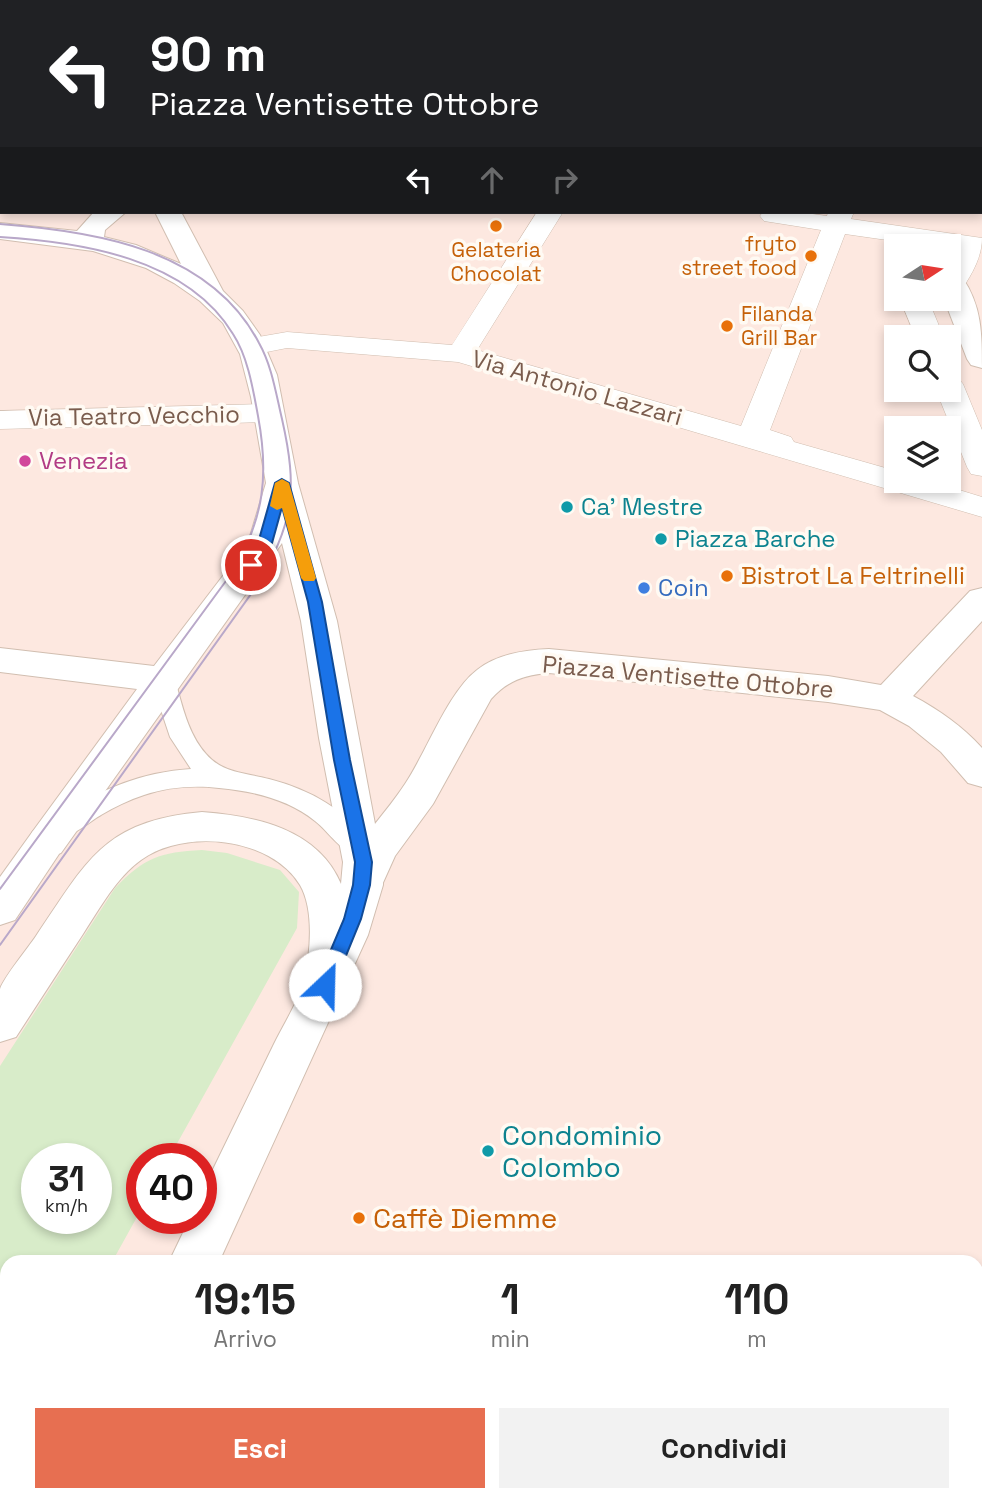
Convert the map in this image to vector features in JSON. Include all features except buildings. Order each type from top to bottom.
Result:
[{"type":"street","points":[[92,243],[89,236],[91,228],[110,214]]},
{"type":"street","points":[[169,214],[212,296]]},
{"type":"street","points":[[460,354],[549,214]]},
{"type":"street","points":[[773,216],[838,218],[887,233],[976,237],[961,265]]},
{"type":"street","points":[[838,218],[752,434],[884,476]]},
{"type":"street","points":[[8,232],[92,243],[143,257],[170,268],[212,296]]},
{"type":"street","name":"Piazza Ventisette Ottobre","points":[[212,296],[232,316],[251,346],[269,414],[282,483],[315,602],[362,874]]},
{"type":"street","points":[[961,308],[982,359]]},
{"type":"street","name":"Via Antonio Lazzari","points":[[251,346],[287,340],[460,354],[884,477]]},
{"type":"street","points":[[955,402],[982,467]]},
{"type":"street","name":"Via Teatro Vecchio","points":[[0,420],[269,414]]},
{"type":"street","points":[[0,909],[159,679],[251,565],[265,543],[282,483]]},
{"type":"street","name":"Via Antonio Lazzari","points":[[941,493],[982,505]]},
{"type":"street","points":[[946,493],[982,505]]},
{"type":"street","points":[[889,699],[982,598]]},
{"type":"street","name":"Piazza Ventisette Ottobre","points":[[197,1255],[347,935],[362,874],[419,794],[476,691],[485,681],[504,669],[549,661],[828,688],[889,699],[922,717],[944,734],[982,773]]},
{"type":"street","points":[[0,662],[159,679]]},
{"type":"street","name":"Piazza Ventisette Ottobre","points":[[0,1024],[109,866],[141,841],[193,827],[209,826],[265,838],[291,850],[312,868],[324,893],[330,919],[330,950],[325,985]]},
{"type":"lane","points":[[159,679],[189,751],[202,767],[230,781]]},
{"type":"lane","points":[[47,842],[90,809],[136,789],[184,778],[230,781],[265,788],[328,815],[347,832],[362,874]]},
{"type":"shaded area","points":[[0,214],[982,214],[982,1255],[0,1255]]},
{"type":"green space","points":[[202,850],[227,853],[280,870],[299,892],[297,928],[177,1143],[126,1143],[128,1234],[116,1255],[0,1255],[0,1066],[115,888],[144,863],[164,855]]},
{"type":"tram line","points":[[0,224],[74,232],[111,240],[147,251],[181,266],[211,286],[238,311],[259,343],[267,361],[287,444],[291,487],[285,525],[269,565],[256,587],[0,945]]},
{"type":"tram line","points":[[0,237],[31,239],[97,250],[160,271],[189,287],[213,308],[238,343],[254,395],[263,458],[258,514],[234,570],[0,889]]},
{"type":"slow traffic","points":[[277,506],[282,483],[309,578]]},
{"type":"place","name":"Gelateria Chocolat","points":[[496,226]]},
{"type":"place","name":"fryto street food","points":[[811,256]]},
{"type":"place","name":"Filanda Grill Bar","points":[[727,326]]},
{"type":"place","name":"Venezia","points":[[25,461]]},
{"type":"place","name":"Ca' Mestre","points":[[567,507]]},
{"type":"place","name":"Piazza Barche","points":[[661,539]]},
{"type":"place","name":"Bistrot La Feltrinelli","points":[[727,576]]},
{"type":"place","name":"Coin","points":[[644,588]]},
{"type":"place","name":"Condominio Colombo","points":[[488,1151]]},
{"type":"place","name":"Caffè Diemme","points":[[359,1218]]},
{"type":"route","points":[[251,565],[265,543],[282,483],[315,602],[342,760],[363,862],[362,885],[353,919],[325,985]]}]
